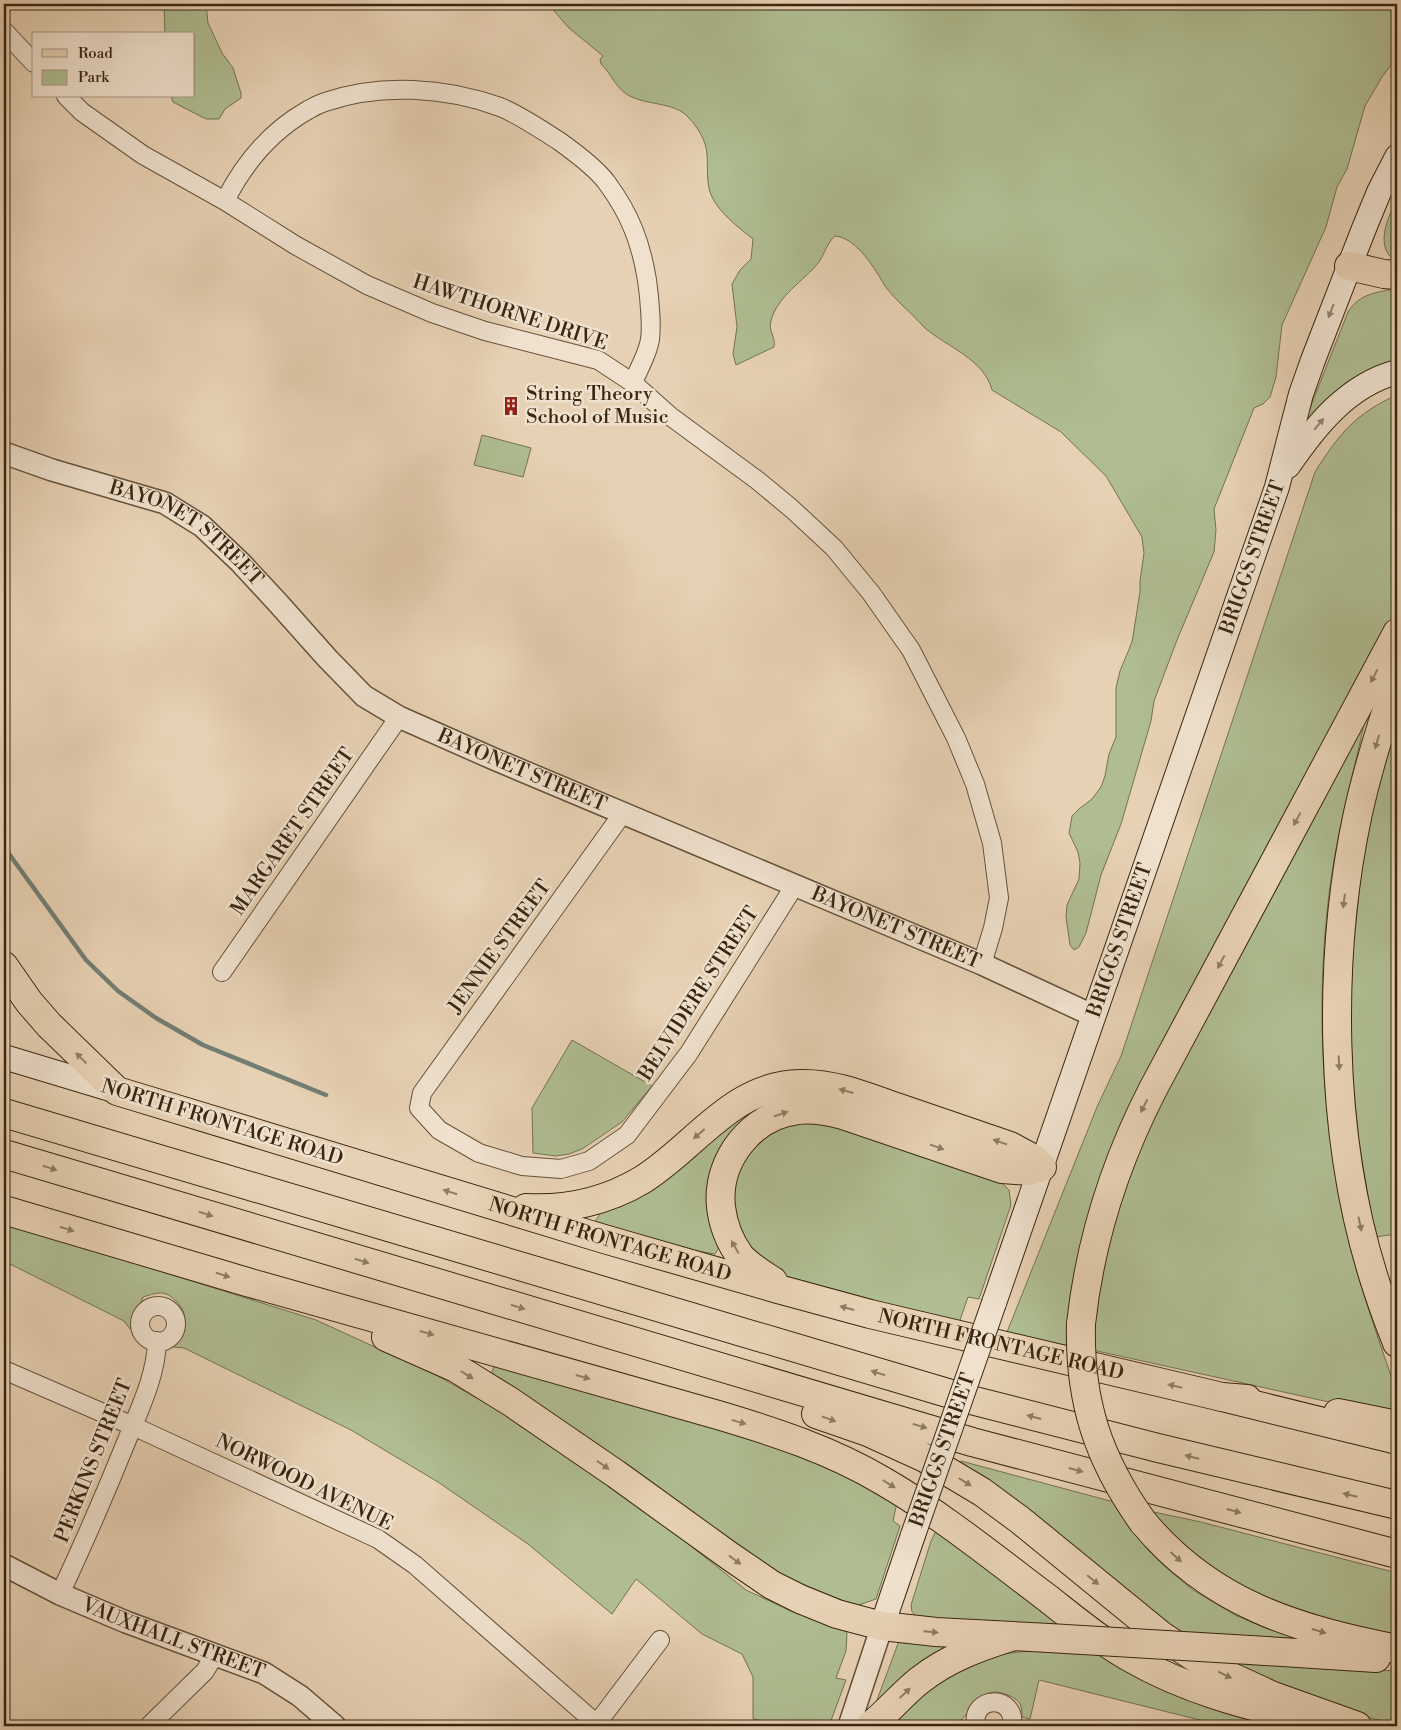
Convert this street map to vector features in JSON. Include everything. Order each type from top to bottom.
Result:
[{"type":"main road","name":"BRIGGS STREET","points":[[882,1626],[1280,478],[1301,394],[1349,266],[1379,192],[1397,156]]},
{"type":"main road","points":[[1349,266],[1397,275]]},
{"type":"main road","points":[[1280,478],[1313,431],[1335,407],[1375,380],[1397,372]]},
{"type":"main road","points":[[1397,633],[1158,1080],[1128,1140],[1107,1196],[1098,1228],[1090,1263],[1081,1324],[1080,1347],[1089,1413],[1097,1440],[1118,1485],[1143,1522],[1166,1548],[1200,1577],[1254,1608],[1297,1625],[1321,1632],[1397,1649]]},
{"type":"main road","points":[[1397,679],[1374,750],[1354,836],[1342,923],[1338,1000],[1342,1105],[1350,1176],[1372,1274],[1397,1343]]},
{"type":"main road","points":[[4,966],[28,1002],[117,1091]]},
{"type":"main road","name":"NORTH FRONTAGE ROAD","points":[[4,1057],[668,1258],[802,1296],[1222,1398]]},
{"type":"main road","points":[[497,1206],[538,1209],[553,1208],[583,1204],[626,1189],[670,1159],[743,1099],[777,1087],[798,1084],[824,1085],[851,1092],[1001,1142],[1026,1153],[1042,1167]]},
{"type":"main road","points":[[802,1296],[772,1281],[742,1258],[732,1243],[722,1214],[721,1192],[726,1166],[742,1140],[756,1127],[769,1119],[783,1113],[798,1110],[824,1110],[1002,1169],[1030,1171],[1042,1167]]},
{"type":"main road","points":[[4,1112],[971,1400],[1184,1455],[1397,1505]]},
{"type":"main road","points":[[4,1154],[1037,1460],[1397,1554]]},
{"type":"main road","points":[[4,1210],[262,1287],[727,1418],[780,1434],[822,1450],[862,1469],[915,1501],[969,1539],[1092,1633],[1150,1669],[1185,1685],[1228,1700],[1271,1711],[1347,1726]]},
{"type":"main road","points":[[262,1287],[456,1368],[511,1402],[565,1439],[738,1563],[772,1585],[837,1614],[882,1626],[936,1632],[1397,1660]]},
{"type":"main road","points":[[739,1373],[804,1410],[868,1432],[925,1458],[953,1474],[1007,1510],[1186,1654],[1274,1696],[1357,1726]]},
{"type":"main road","points":[[1222,1398],[1256,1400],[1298,1406],[1397,1425]]},
{"type":"main road","points":[[1222,1398],[1397,1440]]},
{"type":"main road","points":[[870,1726],[920,1680],[932,1672],[973,1650],[1014,1636]]},
{"type":"street","points":[[4,31],[32,61]]},
{"type":"street","points":[[225,201],[235,180],[260,148],[289,121],[324,102],[360,93],[409,89],[454,94],[500,108],[537,127],[573,151],[606,182],[628,217],[642,253],[649,296],[650,344],[633,383]]},
{"type":"street","name":"HAWTHORNE DRIVE","points":[[68,98],[82,112],[143,156],[225,201],[367,285],[432,313],[484,331],[598,360],[633,383],[670,416],[792,508],[827,542],[871,593],[911,650],[956,738],[975,784],[989,828],[996,860],[999,898],[993,928],[982,964]]},
{"type":"street","name":"BAYONET STREET","points":[[4,453],[52,470],[165,503],[202,526],[241,563],[364,696],[400,717],[494,759],[982,964],[1094,1016]]},
{"type":"street","name":"MARGARET STREET","points":[[222,972],[400,717]]},
{"type":"street","name":"JENNIE STREET","points":[[418,1108],[422,1093],[623,813]]},
{"type":"street","name":"BELVIDERE STREET","points":[[418,1108],[440,1130],[479,1153],[522,1166],[561,1169],[589,1161],[627,1135],[689,1053],[795,885]]},
{"type":"street","name":"PERKINS STREET","points":[[60,1594],[98,1512],[149,1386],[157,1355],[157,1342]]},
{"type":"street","name":"NORWOOD AVENUE","points":[[4,1370],[133,1426],[378,1539],[415,1565],[597,1725]]},
{"type":"street","name":"VAUXHALL STREET","points":[[4,1566],[60,1594],[126,1622],[264,1673],[300,1696],[335,1726]]},
{"type":"street","name":"BRIGGS STREET","points":[[849,1726],[882,1626]]},
{"type":"street","points":[[597,1725],[660,1640]]},
{"type":"street","points":[[149,1726],[205,1671],[214,1654]]},
{"type":"street","points":[[976,1726],[975,1718],[981,1707],[992,1702],[1008,1709],[1013,1721],[1012,1726]]},
{"type":"green space","points":[[164,4],[206,4],[208,23],[222,53],[233,68],[241,93],[241,98],[225,109],[219,119],[206,119],[173,102],[172,98],[195,98],[195,32],[165,32]]},
{"type":"green space","points":[[548,4],[1397,4],[1397,57],[1382,77],[1365,106],[1347,169],[1337,187],[1326,227],[1282,325],[1276,377],[1270,397],[1263,404],[1254,408],[1214,509],[1216,530],[1214,552],[1154,701],[1151,721],[1121,824],[1101,875],[1086,933],[1079,947],[1074,950],[1070,945],[1066,917],[1067,905],[1079,879],[1080,863],[1078,852],[1069,833],[1072,816],[1092,799],[1101,787],[1109,754],[1116,737],[1116,688],[1120,671],[1132,642],[1144,553],[1142,537],[1106,476],[1061,432],[992,390],[988,379],[981,370],[964,354],[925,328],[889,291],[871,263],[858,248],[843,238],[835,236],[832,239],[819,262],[779,304],[770,325],[774,347],[736,365],[733,354],[737,327],[732,284],[740,270],[751,259],[753,239],[735,225],[714,202],[709,190],[705,144],[698,129],[682,112],[675,108],[640,100],[621,90],[601,64],[600,59],[603,56],[569,28]]},
{"type":"green space","points":[[1397,198],[1397,262],[1390,256],[1384,241],[1387,223]]},
{"type":"green space","points":[[1397,288],[1397,362],[1307,426],[1304,423],[1348,312],[1363,297]]},
{"type":"green space","points":[[1397,395],[1397,609],[1159,1050],[1114,1141],[1095,1196],[1069,1346],[1007,1332],[1097,1107],[1121,1056],[1315,472],[1349,426],[1370,409]]},
{"type":"green space","points":[[482,435],[531,448],[523,477],[474,465]]},
{"type":"green space","points":[[1365,720],[1337,842],[1327,908],[1323,956],[1323,1053],[1326,1102],[1340,1198],[1360,1283],[1397,1393],[1395,1393],[1397,1417],[1088,1349],[1089,1326],[1125,1169]]},
{"type":"green space","points":[[1397,721],[1397,1234],[1375,1237],[1359,1142],[1353,1083],[1350,1018],[1353,949],[1362,865],[1375,798]]},
{"type":"green space","points":[[572,1040],[652,1086],[622,1122],[582,1149],[556,1156],[533,1153],[532,1108]]},
{"type":"green space","points":[[793,1094],[741,1130],[724,1244],[715,1254],[684,1249],[595,1221],[599,1216],[598,1210],[735,1117]]},
{"type":"green space","points":[[815,1119],[997,1178],[1009,1190],[1011,1205],[979,1299],[968,1297],[959,1323],[778,1274],[742,1243],[730,1203],[743,1156],[775,1128]]},
{"type":"green space","points":[[4,1222],[316,1320],[436,1375],[542,1435],[645,1509],[746,1590],[791,1611],[843,1629],[847,1633],[846,1651],[836,1678],[846,1680],[829,1726],[784,1726],[753,1719],[753,1677],[742,1654],[702,1634],[636,1579],[612,1614],[528,1544],[438,1482],[351,1430],[184,1348],[173,1347],[182,1334],[185,1322],[181,1307],[169,1296],[160,1293],[143,1297],[135,1322],[130,1329],[124,1321],[4,1261]]},
{"type":"green space","points":[[495,1364],[736,1429],[898,1498],[893,1521],[900,1526],[876,1599],[859,1605],[844,1601],[772,1569],[490,1377]]},
{"type":"green space","points":[[961,1461],[1114,1502],[1147,1549],[1193,1590],[1235,1615],[1268,1629],[1326,1645],[1173,1638],[957,1468]]},
{"type":"green space","points":[[1144,1510],[1201,1522],[1397,1573],[1397,1640],[1325,1624],[1219,1581]]},
{"type":"green space","points":[[939,1525],[1076,1632],[918,1618],[912,1612],[911,1605],[931,1541]]},
{"type":"green space","points":[[899,1641],[972,1643],[874,1708]]},
{"type":"green space","points":[[1028,1651],[1112,1653],[1302,1726],[1224,1726],[1039,1680],[1030,1719],[1022,1717],[1022,1710],[1017,1700],[998,1692],[983,1696],[960,1721],[951,1726],[894,1726],[920,1696],[948,1673],[985,1656]]},
{"type":"green space","points":[[1210,1660],[1397,1671],[1397,1725],[1363,1716]]},
{"type":"waterway","points":[[4,847],[86,960],[118,991],[156,1018],[203,1045],[326,1095]]},
{"type":"place","name":"String Theory School of Music","points":[[511,406]]}]
